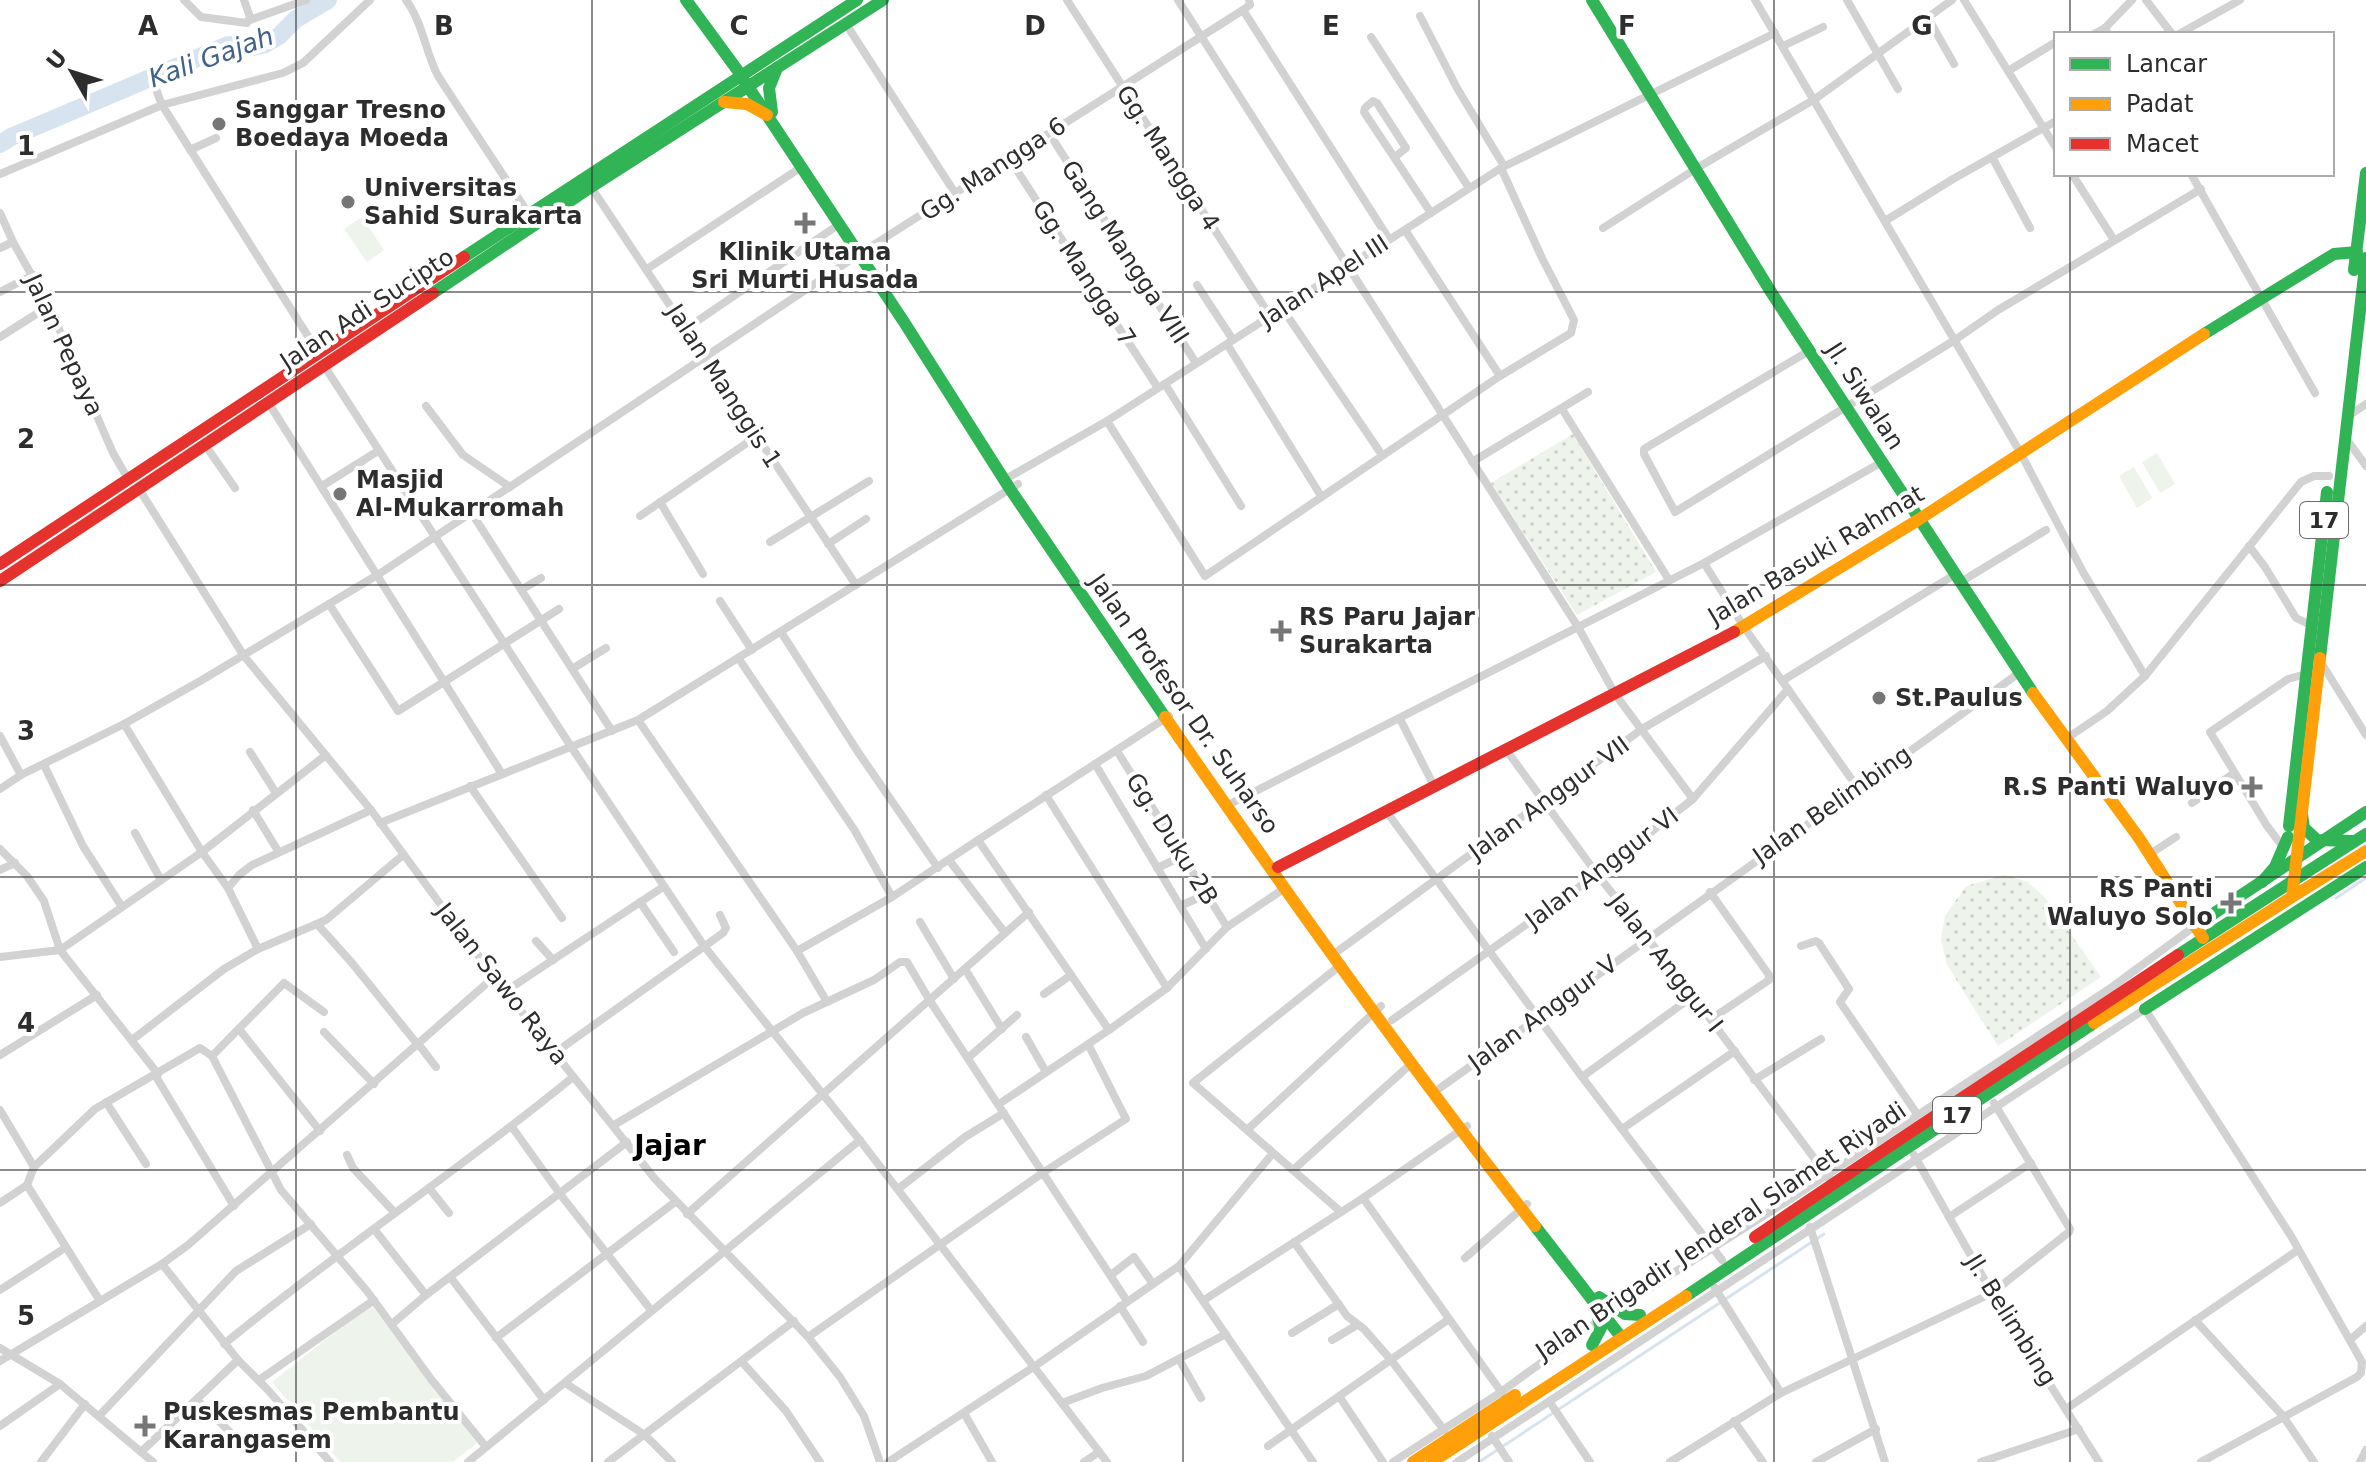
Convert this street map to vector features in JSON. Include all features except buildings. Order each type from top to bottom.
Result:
[{"type":"main road","name":"Jalan Profesor Dr. Suharso","points":[[686,0],[744,76],[1169,716],[1378,1009],[1412,1063],[1596,1298]]},
{"type":"main road","name":"Jalan Adi Sucipto","points":[[0,581],[268,401],[321,358],[528,213],[857,0]]},
{"type":"main road","name":"Jalan Adi Sucipto","points":[[0,564],[127,477],[321,358],[723,102],[744,76],[778,66],[883,0]]},
{"type":"main road","name":"Jl. Siwalan","points":[[1592,0],[1809,351],[1956,579],[2019,673],[2150,854],[2203,938]]},
{"type":"main road","points":[[723,102],[739,101],[769,113],[769,79],[778,66]]},
{"type":"main road","name":"Jalan Profesor Dr. Suharso","points":[[769,113],[800,168],[861,253]]},
{"type":"main road","name":"17","points":[[2292,897],[2294,879],[2289,848],[2320,660],[2363,254],[2366,173]]},
{"type":"main road","name":"Jalan Basuki Rahmat","points":[[1276,869],[1744,627],[1918,520],[2261,297],[2338,253],[2363,254]]},
{"type":"main road","name":"17","points":[[2289,848],[2302,805],[2307,674],[2322,476],[2363,254]]},
{"type":"main road","name":"Jalan Profesor Dr. Suharso","points":[[1169,716],[1276,869]]},
{"type":"main road","points":[[2302,805],[2304,828],[2313,838],[2322,841]]},
{"type":"main road","points":[[2322,841],[2366,812]]},
{"type":"main road","points":[[2262,882],[2289,848],[2361,837]]},
{"type":"main road","name":"Jalan Brigadir Jenderal Slamet Riyadi","points":[[1432,1462],[1543,1390],[1614,1323],[1713,1286],[1814,1188],[2012,1066],[2361,837]]},
{"type":"main road","points":[[2279,905],[2289,848]]},
{"type":"main road","name":"Jalan Brigadir Jenderal Slamet Riyadi","points":[[1413,1462],[1446,1433],[1592,1345],[1614,1323],[1640,1315],[1799,1205],[1849,1194],[1909,1146],[2136,996],[2366,851]]},
{"type":"main road","points":[[2195,926],[2285,867]]},
{"type":"main road","points":[[2136,996],[2148,1013],[2366,867]]},
{"type":"main road","name":"Jalan Profesor Dr. Suharso","points":[[1378,1009],[1392,1020],[1464,1128]]},
{"type":"main road","points":[[1596,1298],[1614,1323]]},
{"type":"main road","points":[[1596,1298],[1614,1323]]},
{"type":"street","points":[[184,0],[201,17],[247,23],[306,0]]},
{"type":"street","points":[[244,0],[250,20]]},
{"type":"street","points":[[0,174],[162,105],[283,73],[300,65],[370,0]]},
{"type":"street","points":[[406,0],[419,21],[427,55],[438,76],[528,213]]},
{"type":"street","name":"Gg. Mangga 4","points":[[1067,0],[1270,316]]},
{"type":"street","points":[[1178,0],[1578,627],[1615,694],[1693,799]]},
{"type":"street","points":[[1755,0],[2020,452],[2083,572],[2145,676]]},
{"type":"street","points":[[1847,0],[1898,89]]},
{"type":"street","points":[[1603,228],[1815,99],[1952,0]]},
{"type":"street","points":[[1964,0],[2054,145]]},
{"type":"street","points":[[2106,31],[2132,0]]},
{"type":"street","points":[[2146,0],[2170,32]]},
{"type":"street","points":[[2183,32],[2240,0]]},
{"type":"street","points":[[1250,3],[1389,239]]},
{"type":"street","name":"Gg. Mangga 6","points":[[0,789],[244,656],[379,574],[861,253],[1250,3]]},
{"type":"street","points":[[1107,421],[1205,576],[1500,376],[1568,336],[1574,320],[1502,167],[1420,16]]},
{"type":"street","points":[[1928,18],[1954,64]]},
{"type":"street","points":[[846,24],[955,193]]},
{"type":"street","points":[[1783,46],[1823,27]]},
{"type":"street","name":"Jalan Apel III","points":[[380,823],[638,720],[856,585],[1347,264],[1502,167],[1775,33]]},
{"type":"street","points":[[1371,37],[1469,188]]},
{"type":"street","points":[[2008,71],[2054,43]]},
{"type":"street","points":[[151,76],[162,105],[378,451],[663,887],[704,946],[860,1140],[1107,1462]]},
{"type":"street","points":[[1395,157],[1406,148],[1373,101],[1364,112],[1431,213]]},
{"type":"street","points":[[1885,221],[2054,122]]},
{"type":"street","points":[[190,150],[216,138]]},
{"type":"street","name":"Gang Mangga VIII","points":[[1054,141],[1196,363]]},
{"type":"street","points":[[1992,157],[2030,228]]},
{"type":"street","name":"Gg. Mangga 7","points":[[1009,158],[1241,506]]},
{"type":"street","points":[[647,269],[800,168]]},
{"type":"street","points":[[2073,176],[2114,240]]},
{"type":"street","points":[[2192,176],[2315,393]]},
{"type":"street","name":"Jalan Manggis 1","points":[[591,187],[856,585]]},
{"type":"street","points":[[1809,351],[1644,449],[1675,512],[1955,340],[1998,310],[2201,189]]},
{"type":"street","name":"Jalan Pepaya","points":[[0,213],[49,306],[113,453],[127,477]]},
{"type":"street","points":[[687,328],[838,225]]},
{"type":"street","points":[[1407,233],[1500,376]]},
{"type":"street","points":[[0,248],[13,242]]},
{"type":"street","points":[[0,292],[33,275]]},
{"type":"street","points":[[1197,285],[1321,496]]},
{"type":"street","points":[[0,337],[49,306]]},
{"type":"street","points":[[1282,308],[1382,455]]},
{"type":"street","points":[[1472,462],[1588,392]]},
{"type":"street","points":[[268,401],[502,774]]},
{"type":"street","points":[[2346,418],[2366,404]]},
{"type":"street","points":[[426,406],[463,455],[510,487]]},
{"type":"street","points":[[1562,409],[1669,580]]},
{"type":"street","points":[[640,516],[757,436]]},
{"type":"street","points":[[2344,436],[2366,466]]},
{"type":"street","points":[[322,486],[378,451]]},
{"type":"street","points":[[210,452],[235,488]]},
{"type":"street","points":[[1232,803],[1704,563],[1882,462]]},
{"type":"street","points":[[2066,739],[2107,711],[2145,676],[2301,482],[2322,476]]},
{"type":"street","points":[[770,542],[869,481]]},
{"type":"street","name":"Jalan Sawo Raya","points":[[139,489],[244,656],[371,810],[494,977],[675,1202],[728,1252],[808,1337],[858,1404],[880,1462]]},
{"type":"street","points":[[660,502],[703,574]]},
{"type":"street","points":[[471,512],[612,731]]},
{"type":"street","points":[[828,544],[866,519]]},
{"type":"street","name":"Jalan Anggur VI","points":[[1392,1020],[1597,874],[1693,799],[1785,685],[1956,579],[2046,530]]},
{"type":"street","points":[[2249,546],[2296,618],[2303,624],[2311,625]]},
{"type":"street","points":[[1704,563],[1744,627],[1857,787]]},
{"type":"street","points":[[521,590],[541,578]]},
{"type":"street","points":[[720,601],[752,650]]},
{"type":"street","points":[[329,604],[398,711],[559,609]]},
{"type":"street","points":[[781,632],[938,868]]},
{"type":"street","points":[[572,669],[606,648]]},
{"type":"street","name":"Jalan Anggur VII","points":[[1247,1130],[1194,1086],[1195,1080],[1436,881],[1642,729],[1766,656]]},
{"type":"street","points":[[739,659],[855,831],[892,897]]},
{"type":"street","points":[[2320,660],[2366,735]]},
{"type":"street","name":"Jalan Belimbing","points":[[1646,938],[2019,673]]},
{"type":"street","points":[[2289,848],[2267,826],[2210,736],[2213,728],[2288,679],[2307,674]]},
{"type":"street","points":[[797,951],[938,868],[1169,716]]},
{"type":"street","points":[[1400,719],[1434,786]]},
{"type":"street","points":[[638,720],[797,951],[827,1002]]},
{"type":"street","points":[[124,724],[202,852],[228,888],[258,949]]},
{"type":"street","points":[[0,736],[21,775]]},
{"type":"street","name":"Gg. Duku 2B","points":[[1117,751],[1227,927]]},
{"type":"street","name":"Jalan Anggur I","points":[[1507,751],[1829,1178]]},
{"type":"street","points":[[250,752],[276,793]]},
{"type":"street","points":[[0,957],[60,950],[202,852],[326,755]]},
{"type":"street","points":[[1095,764],[1206,949]]},
{"type":"street","points":[[44,765],[83,846],[122,907]]},
{"type":"street","points":[[2192,803],[2234,773]]},
{"type":"street","points":[[470,786],[562,918]]},
{"type":"street","points":[[1046,795],[1167,988]]},
{"type":"street","points":[[253,810],[278,851]]},
{"type":"street","points":[[228,888],[244,871],[278,851],[371,810]]},
{"type":"street","points":[[1386,811],[1582,1077],[1722,1260]]},
{"type":"street","points":[[135,833],[161,880]]},
{"type":"street","points":[[2150,854],[2176,837]]},
{"type":"street","points":[[978,840],[1109,1030]]},
{"type":"street","points":[[0,849],[15,863],[44,901],[60,950],[157,1074],[234,1206]]},
{"type":"street","points":[[132,1040],[224,969],[258,949],[318,925],[403,855]]},
{"type":"street","points":[[1157,868],[1183,856]]},
{"type":"street","points":[[949,860],[1005,933]]},
{"type":"street","points":[[0,870],[15,863]]},
{"type":"street","points":[[999,1104],[1167,988],[1227,927],[1288,886]]},
{"type":"street","points":[[506,991],[663,887]]},
{"type":"street","points":[[1710,892],[1769,975],[1769,980],[1711,1019]]},
{"type":"street","points":[[1180,906],[1207,894]]},
{"type":"street","points":[[640,902],[674,952]]},
{"type":"street","points":[[687,1214],[1029,912]]},
{"type":"street","points":[[556,1052],[726,931],[720,915]]},
{"type":"street","points":[[920,922],[954,979]]},
{"type":"street","points":[[318,925],[436,1067]]},
{"type":"street","points":[[1844,1168],[1917,1114],[2112,987],[2195,926]]},
{"type":"street","name":"Jalan Anggur V","points":[[1440,1088],[1646,938]]},
{"type":"street","points":[[536,941],[553,960]]},
{"type":"street","points":[[1801,946],[1816,941],[1819,943],[1849,989],[1840,1002],[1917,1114]]},
{"type":"street","points":[[614,1125],[772,1032],[907,962],[1111,1275],[1143,1342]]},
{"type":"street","points":[[965,969],[1002,1029]]},
{"type":"street","points":[[1044,994],[1071,975]]},
{"type":"street","points":[[0,1361],[162,1264],[272,1174],[494,977]]},
{"type":"street","points":[[212,1056],[285,983],[324,1012]]},
{"type":"street","points":[[0,1055],[97,995]]},
{"type":"street","points":[[1582,1077],[1693,996]]},
{"type":"street","points":[[1341,1212],[1247,1130],[1378,1009]]},
{"type":"street","points":[[1457,1462],[1502,1450],[1713,1286],[1814,1237],[1849,1194],[1918,1161],[2148,1013],[2298,1250],[2351,1339],[2364,1369],[2357,1377],[2201,1462]]},
{"type":"street","points":[[968,1058],[1017,1015]]},
{"type":"street","points":[[239,1029],[320,1131]]},
{"type":"street","points":[[324,1032],[374,1084]]},
{"type":"street","points":[[1026,1037],[1046,1072]]},
{"type":"street","points":[[1754,1080],[1821,1039]]},
{"type":"street","points":[[808,1337],[1044,1172],[1126,1119],[1088,1044]]},
{"type":"street","points":[[0,1203],[27,1185],[34,1167],[83,1118],[200,1048],[212,1056],[281,1190],[374,1300],[431,1379],[486,1447]]},
{"type":"street","points":[[1622,1129],[1735,1051]]},
{"type":"street","points":[[1293,1170],[1412,1063]]},
{"type":"street","points":[[224,1344],[512,1127],[573,1077]]},
{"type":"street","points":[[1670,1462],[1781,1393],[1992,1293],[2070,1231],[1988,1095]]},
{"type":"street","points":[[106,1102],[146,1164]]},
{"type":"street","points":[[0,1110],[34,1167]]},
{"type":"street","points":[[898,1189],[965,1137],[1004,1113]]},
{"type":"street","points":[[512,1127],[651,1310]]},
{"type":"street","points":[[1204,1300],[1363,1198],[1464,1128]]},
{"type":"street","points":[[468,1462],[651,1310],[728,1252],[860,1140]]},
{"type":"street","points":[[392,1324],[627,1142]]},
{"type":"street","name":"Jl. Belimbing","points":[[1909,1146],[1992,1293],[2099,1462]]},
{"type":"street","points":[[888,1462],[1035,1366],[1179,1266],[1273,1153]]},
{"type":"street","points":[[347,1155],[353,1168],[395,1213]]},
{"type":"street","points":[[1949,1217],[2031,1163]]},
{"type":"street","points":[[27,1185],[100,1301]]},
{"type":"street","points":[[429,1188],[449,1213]]},
{"type":"street","points":[[1363,1198],[1504,1396],[1614,1323],[1711,1247],[1799,1205],[1814,1237],[1885,1462]]},
{"type":"street","points":[[496,1338],[675,1202]]},
{"type":"street","points":[[1465,1258],[1524,1207]]},
{"type":"street","points":[[99,1416],[236,1271],[311,1224]]},
{"type":"street","points":[[374,1229],[426,1295]]},
{"type":"street","points":[[1294,1242],[1339,1304],[1391,1360],[1446,1433],[1393,1462]]},
{"type":"street","points":[[0,1290],[65,1248]]},
{"type":"street","points":[[2066,1409],[2298,1250]]},
{"type":"street","points":[[1111,1275],[1134,1257],[1153,1284]]},
{"type":"street","points":[[162,1264],[224,1344],[330,1462]]},
{"type":"street","points":[[1179,1266],[1313,1462]]},
{"type":"street","points":[[451,1278],[544,1400]]},
{"type":"street","points":[[1713,1286],[1781,1393]]},
{"type":"street","points":[[259,1380],[374,1300]]},
{"type":"street","points":[[1292,1333],[1339,1304]]},
{"type":"street","points":[[1268,1446],[1449,1319]]},
{"type":"street","points":[[2195,1320],[2283,1416],[2314,1462]]},
{"type":"street","points":[[608,1462],[794,1321]]},
{"type":"street","points":[[1332,1340],[1357,1325]]},
{"type":"street","points":[[2351,1339],[2366,1326]]},
{"type":"street","points":[[1062,1403],[1146,1376],[1226,1334]]},
{"type":"street","points":[[0,1348],[60,1384],[145,1458],[238,1360]]},
{"type":"street","points":[[1179,1359],[1201,1398]]},
{"type":"street","points":[[742,1362],[786,1411],[820,1462]]},
{"type":"street","points":[[565,1383],[645,1435],[672,1462]]},
{"type":"street","points":[[0,1426],[60,1384]]},
{"type":"street","points":[[1543,1390],[1590,1462]]},
{"type":"street","points":[[1339,1396],[1383,1462]]},
{"type":"street","points":[[197,1400],[234,1436]]},
{"type":"street","points":[[41,1462],[85,1404]]},
{"type":"street","points":[[964,1413],[992,1462]]},
{"type":"street","points":[[1734,1421],[1763,1462]]},
{"type":"street","points":[[1486,1427],[1502,1450]]},
{"type":"street","points":[[1816,1462],[1876,1429]]},
{"type":"street","points":[[1981,1462],[2079,1429]]},
{"type":"street","points":[[2360,1462],[2366,1450]]},
{"type":"street","points":[[1084,1462],[1099,1452]]},
{"type":"street","points":[[2009,1453],[2013,1462]]},
{"type":"shaded area","points":[[362,217],[384,250],[367,262],[344,229]]},
{"type":"shaded area","points":[[1573,434],[1656,572],[1577,615],[1491,483]]},
{"type":"shaded area","points":[[2157,453],[2175,484],[2160,493],[2142,462]]},
{"type":"shaded area","points":[[2134,467],[2152,498],[2137,508],[2119,476]]},
{"type":"shaded area","points":[[2004,875],[2028,882],[2047,900],[2101,977],[1998,1046],[1947,965],[1941,940],[1945,916],[1966,886]]},
{"type":"shaded area","points":[[371,1304],[477,1443],[453,1462],[340,1462],[272,1382]]},
{"type":"waterway","name":"Kali Gajah","points":[[0,144],[228,45],[253,47],[265,44],[279,36],[296,19],[328,0]]},
{"type":"waterway","points":[[2336,898],[2366,878]]},
{"type":"waterway","points":[[1479,1462],[1824,1234]]},
{"type":"traffic: fast","points":[[686,0],[741,75]]},
{"type":"traffic: fast","points":[[464,257],[857,0]]},
{"type":"traffic: fast","points":[[433,293],[591,187],[883,0]]},
{"type":"traffic: fast","points":[[1592,0],[1771,292],[2033,693]]},
{"type":"traffic: fast","points":[[772,112],[769,88],[777,68]]},
{"type":"traffic: fast","points":[[743,79],[1010,489],[1165,717]]},
{"type":"traffic: fast","points":[[2354,270],[2366,173]]},
{"type":"traffic: fast","points":[[2204,334],[2334,254],[2357,252]]},
{"type":"traffic: fast","points":[[2320,658],[2366,258]]},
{"type":"traffic: fast","points":[[2289,826],[2327,492]]},
{"type":"traffic: fast","points":[[2195,926],[2366,812]]},
{"type":"traffic: fast","points":[[2302,814],[2304,828],[2317,840],[2354,841]]},
{"type":"traffic: fast","points":[[2178,955],[2366,834]]},
{"type":"traffic: fast","points":[[2262,882],[2275,867],[2288,837]]},
{"type":"traffic: fast","points":[[2145,1009],[2366,867]]},
{"type":"traffic: fast","points":[[1686,1296],[2094,1023]]},
{"type":"traffic: fast","points":[[1535,1226],[1621,1337]]},
{"type":"traffic: fast","points":[[1599,1297],[1625,1314],[1640,1315]]},
{"type":"traffic: fast","points":[[1592,1345],[1601,1328],[1593,1300]]},
{"type":"traffic: slow","points":[[724,102],[747,104],[767,115]]},
{"type":"traffic: slow","points":[[1734,632],[1918,520],[2204,334]]},
{"type":"traffic: slow","points":[[2094,1023],[2292,897],[2320,658]]},
{"type":"traffic: slow","points":[[2033,693],[2139,838],[2203,938]]},
{"type":"traffic: slow","points":[[1165,717],[1346,974],[1535,1226]]},
{"type":"traffic: slow","points":[[2292,897],[2366,851]]},
{"type":"traffic: slow","points":[[1432,1462],[1686,1296]]},
{"type":"traffic: slow","points":[[1413,1462],[1515,1395]]},
{"type":"traffic: jam","points":[[0,564],[464,257]]},
{"type":"traffic: jam","points":[[0,581],[433,293]]},
{"type":"traffic: jam","points":[[1278,867],[1734,632]]},
{"type":"traffic: jam","points":[[1755,1237],[2178,955]]},
{"type":"place","name":"Sanggar Tresno Boedaya Moeda","points":[[219,124]]},
{"type":"place","name":"Universitas Sahid Surakarta","points":[[348,202]]},
{"type":"place","name":"Klinik Utama Sri Murti Husada","points":[[805,223]]},
{"type":"place","name":"Masjid Al-Mukarromah","points":[[340,494]]},
{"type":"place","name":"RS Paru Jajar Surakarta","points":[[1281,631]]},
{"type":"place","name":"St.Paulus","points":[[1879,698]]},
{"type":"place","name":"R.S Panti Waluyo","points":[[2252,787]]},
{"type":"place","name":"RS Panti Waluyo Solo","points":[[2231,903]]},
{"type":"place","name":"Puskesmas Pembantu Karangasem","points":[[145,1426]]},
{"type":"district","name":"Jajar","points":[[670,1145]]}]
